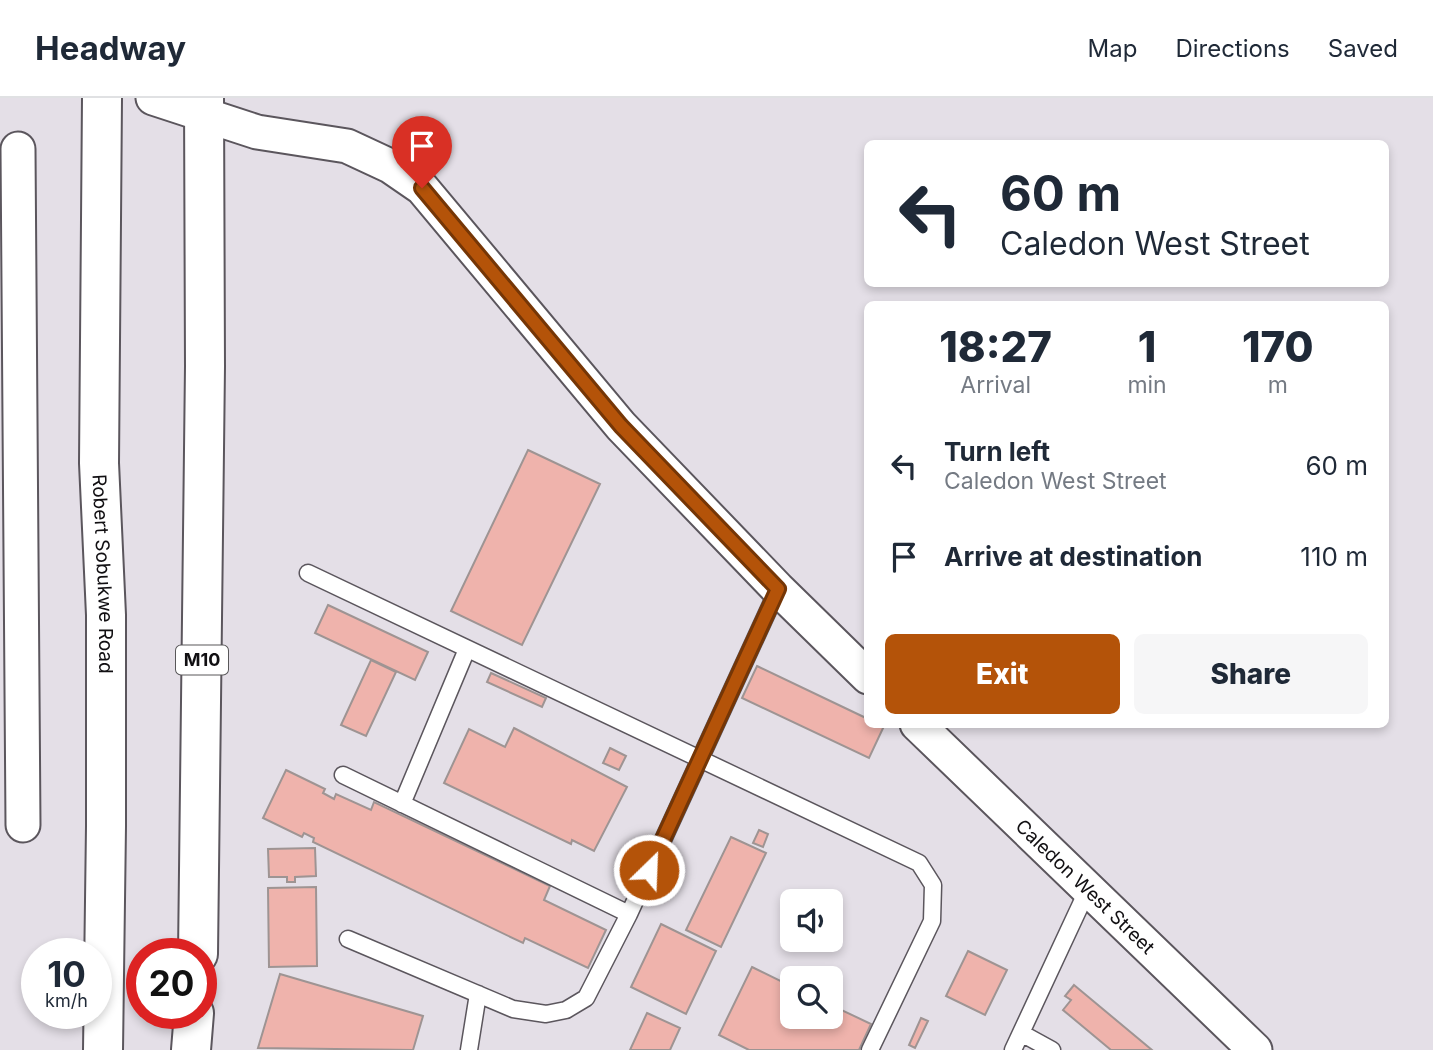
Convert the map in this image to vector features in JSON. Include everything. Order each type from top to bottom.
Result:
[{"type":"main road","name":"Robert Sobukwe Road","points":[[102,98],[99,463],[106,615],[103,1050]]},
{"type":"main road","name":"M10","points":[[198,938],[205,366],[204,108]]},
{"type":"main road","points":[[191,1050],[193,1029]]},
{"type":"street","points":[[153,98],[204,108],[257,132],[347,146],[390,166],[422,188],[621,426],[778,589],[864,673]]},
{"type":"street","points":[[18,149],[10,477],[23,825]]},
{"type":"street","name":"Caledon West Street","points":[[921,728],[1255,1050]]},
{"type":"lane","points":[[308,573],[919,863],[928,873],[933,885],[932,921],[870,1050]]},
{"type":"lane","points":[[348,939],[513,1009],[546,1014],[566,1010],[586,998],[629,914],[778,589]]},
{"type":"lane","points":[[402,804],[467,649]]},
{"type":"lane","points":[[343,775],[629,914]]},
{"type":"lane","points":[[1013,1050],[1087,889]]},
{"type":"lane","points":[[469,1050],[478,994]]},
{"type":"lane","points":[[1021,1033],[1052,1050]]},
{"type":"building","points":[[528,450],[600,484],[522,645],[451,611]]},
{"type":"building","points":[[328,605],[428,652],[415,680],[315,633]]},
{"type":"building","points":[[371,660],[396,672],[366,736],[341,725]]},
{"type":"building","points":[[757,666],[864,717],[864,728],[883,728],[869,758],[742,698]]},
{"type":"building","points":[[491,673],[546,698],[542,707],[487,682]]},
{"type":"building","points":[[514,728],[627,787],[594,851],[572,840],[571,844],[444,783],[469,729],[505,747]]},
{"type":"building","points":[[610,748],[626,756],[619,770],[603,763]]},
{"type":"building","points":[[286,770],[325,789],[323,793],[334,799],[336,794],[371,810],[374,802],[550,886],[544,900],[606,930],[588,968],[525,938],[523,943],[313,842],[314,838],[304,833],[302,837],[263,818]]},
{"type":"building","points":[[759,830],[768,834],[763,847],[753,843]]},
{"type":"building","points":[[731,837],[766,853],[721,947],[686,930]]},
{"type":"building","points":[[315,848],[316,876],[295,877],[295,882],[287,882],[287,877],[269,877],[268,849]]},
{"type":"building","points":[[316,887],[317,966],[269,967],[268,888]]},
{"type":"building","points":[[661,924],[716,951],[686,1014],[631,987]]},
{"type":"building","points":[[968,951],[1007,970],[985,1015],[946,996]]},
{"type":"building","points":[[752,967],[780,981],[780,1029],[843,1029],[843,1011],[871,1024],[859,1050],[749,1050],[719,1035]]},
{"type":"building","points":[[280,974],[423,1016],[413,1050],[258,1048]]},
{"type":"building","points":[[1074,985],[1152,1050],[1111,1050],[1063,1010],[1071,1000],[1065,996]]},
{"type":"building","points":[[647,1013],[680,1028],[670,1050],[630,1050]]},
{"type":"building","points":[[921,1018],[928,1021],[915,1048],[909,1045]]},
{"type":"route","points":[[422,188],[453,222],[486,269],[621,426],[778,589],[649,870]]}]
